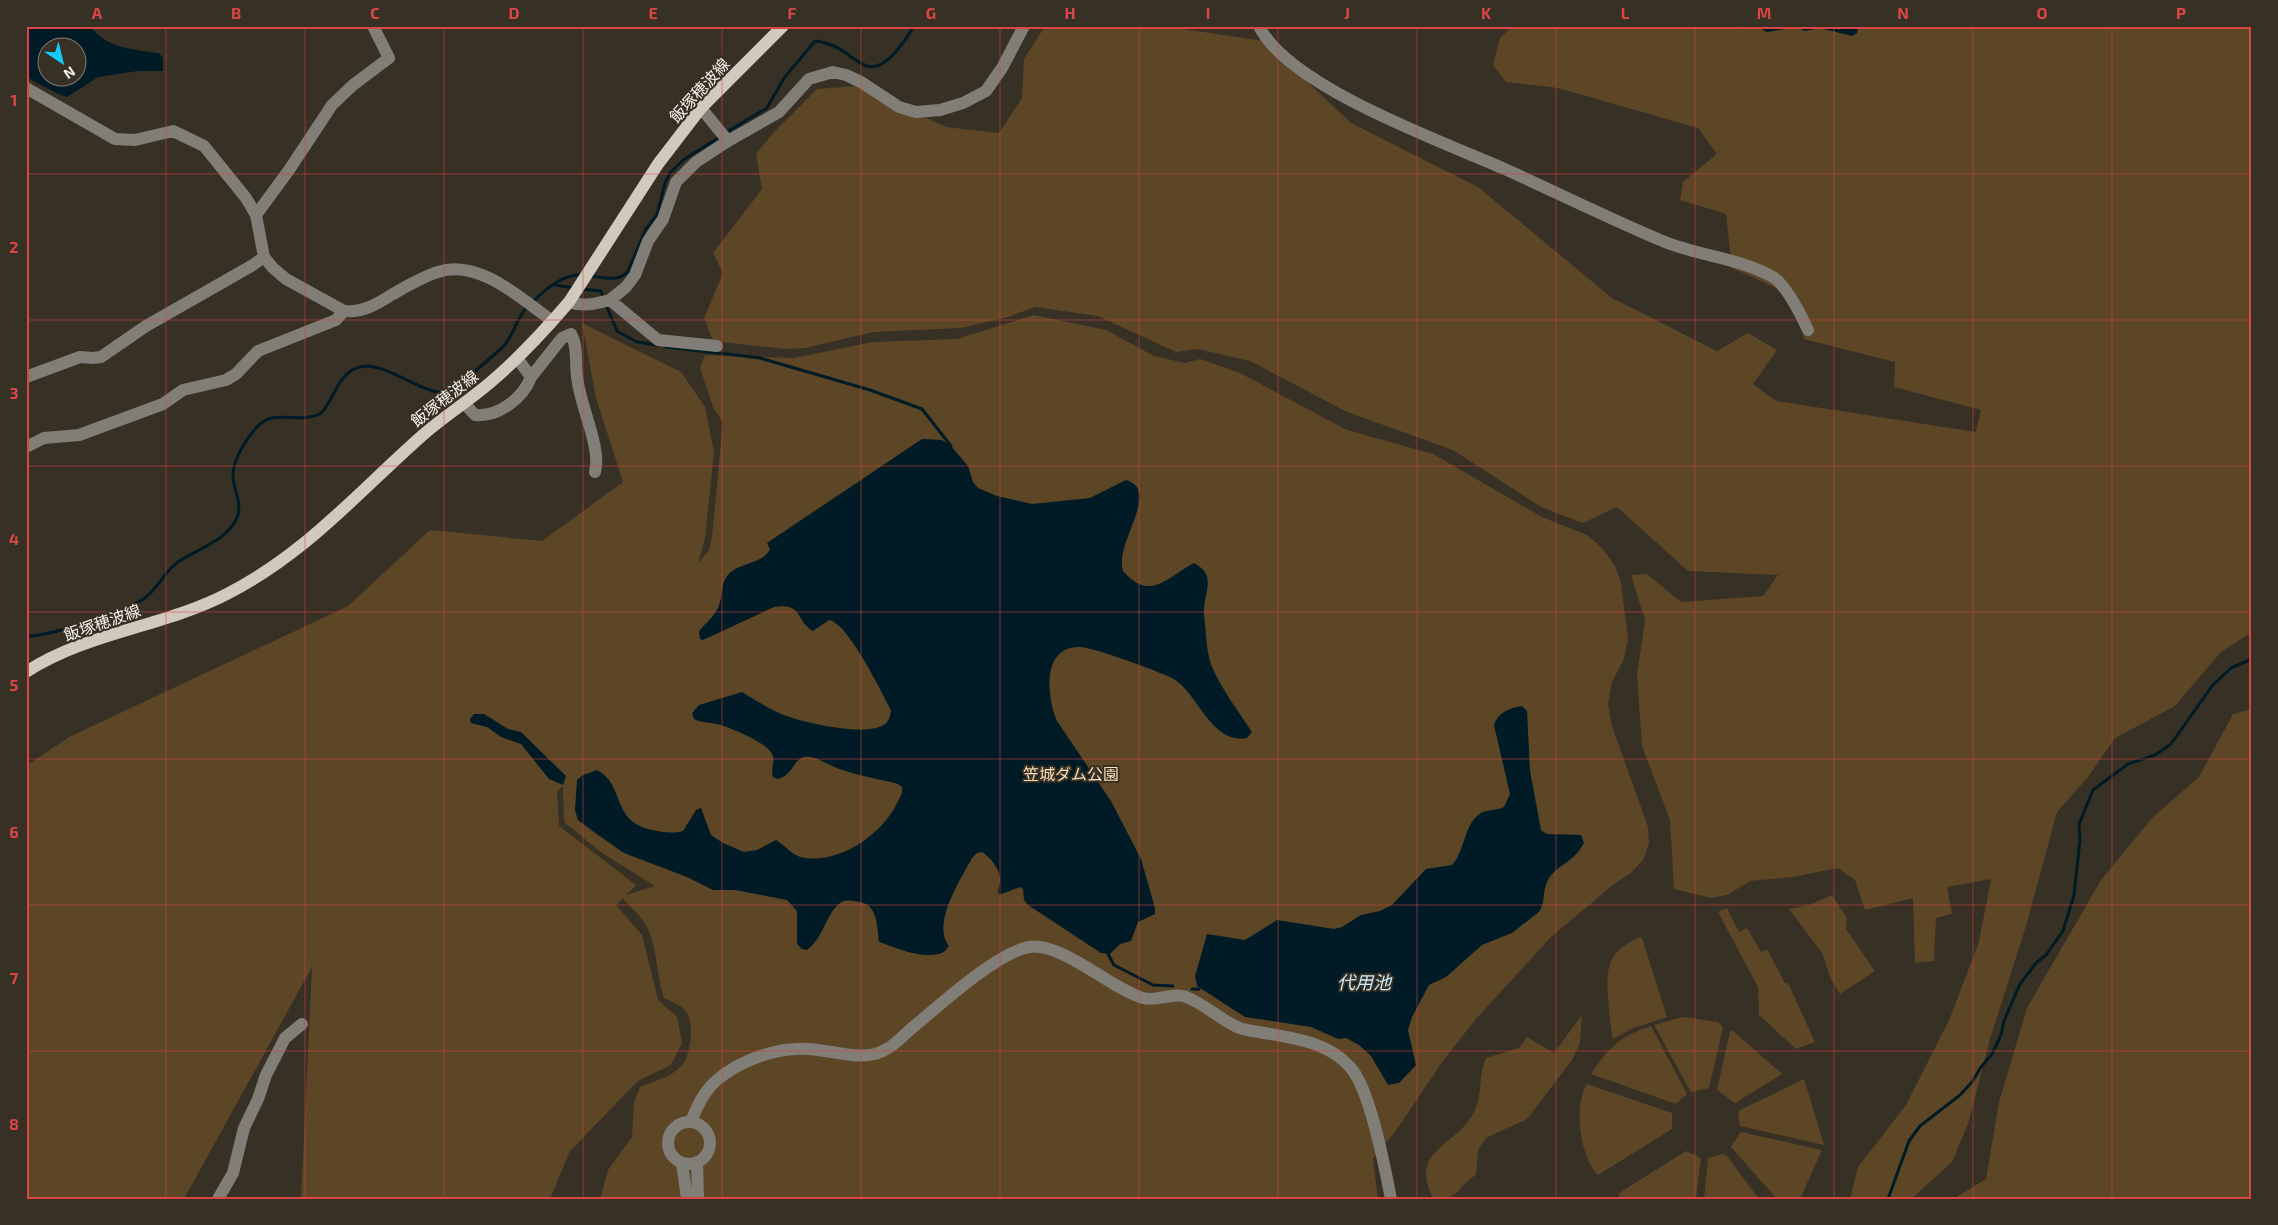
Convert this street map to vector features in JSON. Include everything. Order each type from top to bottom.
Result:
[{"type":"main road","name":"飯塚穂波線","points":[[26,672],[42,662],[78,646],[203,605],[263,574],[328,525],[425,434],[518,358],[552,321],[569,302],[658,164],[701,108],[783,26]]},
{"type":"street","points":[[256,215],[289,170],[332,105],[353,85],[388,58],[373,26]]},
{"type":"street","points":[[569,302],[577,305],[590,305],[610,300],[626,288],[635,275],[648,241],[663,219],[676,182],[696,162],[779,112],[809,79],[833,72],[846,75],[861,82],[899,107],[916,112],[940,110],[963,103],[986,90],[1002,68],[1024,26]]},
{"type":"street","points":[[1259,26],[1264,37],[1280,54],[1312,78],[1364,107],[1667,243],[1744,264],[1774,278],[1800,313],[1808,330]]},
{"type":"street","points":[[26,88],[114,139],[135,140],[172,131],[187,136],[204,146],[246,198],[256,215],[264,256],[272,268],[286,279],[344,311],[355,312],[371,307],[410,284],[439,271],[465,270],[488,275],[552,321]]},
{"type":"street","points":[[701,108],[728,142]]},
{"type":"street","points":[[26,378],[80,357],[101,357],[146,326],[252,265],[264,256]]},
{"type":"street","points":[[610,300],[658,340],[717,346]]},
{"type":"street","points":[[26,447],[44,438],[79,435],[163,404],[183,390],[226,380],[236,374],[258,351],[336,320],[344,311]]},
{"type":"street","points":[[464,403],[475,415],[482,415],[506,406],[519,398],[532,377],[562,338],[571,334],[575,341],[577,379],[581,398],[598,462],[596,472]]},
{"type":"street","points":[[518,358],[532,377]]},
{"type":"street","points":[[691,1122],[697,1106],[717,1080],[745,1063],[790,1048],[849,1054],[876,1054],[894,1045],[964,986],[1001,959],[1029,947],[1038,947],[1079,963],[1126,992],[1145,999],[1183,996],[1238,1028],[1296,1038],[1334,1054],[1350,1067],[1360,1082],[1384,1161],[1391,1199]]},
{"type":"street","points":[[218,1199],[233,1173],[244,1128],[258,1099],[266,1075],[285,1038],[302,1024]]},
{"type":"street","points":[[684,1122],[691,1122],[706,1130],[710,1141],[708,1152],[697,1162],[682,1163],[672,1155],[668,1142],[673,1130],[684,1122]]},
{"type":"street","points":[[697,1162],[698,1199]]},
{"type":"street","points":[[682,1163],[686,1199]]},
{"type":"green space","points":[[1045,26],[1163,26],[1264,41],[1351,123],[1478,187],[1612,298],[1717,351],[1748,333],[1777,350],[1753,384],[1776,401],[1976,432],[1981,410],[1894,387],[1895,362],[1804,339],[1798,298],[1732,268],[1726,214],[1680,200],[1683,182],[1717,154],[1698,128],[1558,88],[1506,82],[1493,65],[1500,38],[1512,26],[1740,26],[1743,30],[1754,26],[2252,26],[2252,632],[2221,652],[2175,706],[2115,738],[2088,777],[2057,812],[2026,926],[1990,1039],[1968,1124],[1952,1162],[1911,1199],[1850,1199],[1858,1167],[1906,1105],[1950,1018],[1979,942],[1991,879],[1947,887],[1952,914],[1936,918],[1934,961],[1915,963],[1913,898],[1865,910],[1855,880],[1838,868],[1793,877],[1750,881],[1727,895],[1711,898],[1674,889],[1670,820],[1642,746],[1637,675],[1645,620],[1631,575],[1647,574],[1681,602],[1763,596],[1778,575],[1688,571],[1617,507],[1583,523],[1541,507],[1453,450],[1347,412],[1250,361],[1198,349],[1176,352],[1098,316],[1035,307],[1008,317],[961,328],[873,332],[805,348],[785,349],[713,341],[704,318],[723,273],[713,253],[762,189],[756,154],[773,133],[817,89],[858,86],[946,127],[999,133],[1022,98],[1024,59]]},
{"type":"green space","name":"笠城ダム公園","points":[[1034,315],[1106,330],[1154,356],[1185,363],[1200,359],[1240,373],[1347,430],[1433,454],[1542,517],[1587,535],[1603,549],[1615,566],[1621,583],[1628,639],[1624,659],[1612,682],[1608,704],[1612,726],[1648,827],[1649,844],[1643,860],[1631,873],[1614,884],[1551,937],[1475,1020],[1443,1061],[1395,1132],[1373,1159],[1378,1199],[600,1199],[608,1170],[632,1137],[634,1102],[640,1087],[663,1078],[678,1069],[688,1054],[691,1040],[687,1013],[680,1006],[664,998],[653,943],[646,925],[623,898],[616,905],[642,935],[658,1000],[677,1017],[682,1043],[671,1065],[638,1081],[570,1151],[550,1199],[301,1199],[312,967],[184,1199],[26,1199],[26,766],[69,737],[348,606],[430,530],[542,541],[623,482],[596,398],[582,323],[681,372],[705,407],[714,452],[705,538],[698,564],[709,550],[712,536],[723,422],[713,407],[700,368],[705,355],[794,358],[873,342],[957,339]],"holes":[[[563,786],[564,822],[602,853],[655,886],[626,895],[636,885],[559,826],[557,792]]]},
{"type":"green space","points":[[2252,709],[2252,1199],[1953,1199],[1986,1179],[1999,1102],[2027,1008],[2101,880],[2153,817],[2199,777],[2233,714]]},
{"type":"green space","points":[[1832,895],[1847,918],[1846,929],[1875,971],[1840,994],[1831,979],[1822,953],[1789,909],[1809,905]]},
{"type":"green space","points":[[1727,908],[1739,932],[1747,928],[1761,952],[1767,949],[1785,983],[1788,983],[1815,1042],[1796,1049],[1759,1015],[1758,987],[1718,912]]},
{"type":"green space","points":[[1640,937],[1642,938],[1667,1017],[1633,1028],[1613,1039],[1608,996],[1609,967],[1616,954],[1622,948]]},
{"type":"green space","points":[[1582,1015],[1580,1043],[1572,1060],[1527,1119],[1486,1138],[1478,1150],[1476,1175],[1454,1195],[1433,1198],[1427,1181],[1426,1168],[1431,1158],[1467,1123],[1475,1110],[1486,1058],[1519,1048],[1527,1037],[1554,1053]]},
{"type":"green space","points":[[1683,1017],[1718,1022],[1723,1027],[1709,1088],[1691,1092],[1654,1025]]},
{"type":"green space","points":[[1651,1026],[1687,1094],[1676,1104],[1591,1074],[1603,1057],[1616,1044],[1631,1034]]},
{"type":"green space","points":[[1732,1030],[1782,1074],[1735,1103],[1717,1090],[1730,1031]]},
{"type":"green space","points":[[1804,1079],[1824,1145],[1740,1126],[1738,1113],[1740,1110]]},
{"type":"green space","points":[[1587,1084],[1672,1113],[1672,1129],[1598,1175],[1587,1156],[1580,1131],[1580,1105]]},
{"type":"green space","points":[[1741,1132],[1822,1150],[1800,1199],[1777,1199],[1731,1147]]},
{"type":"green space","points":[[1686,1151],[1701,1158],[1696,1199],[1619,1199],[1619,1193]]},
{"type":"green space","points":[[1722,1154],[1727,1156],[1759,1199],[1704,1199],[1708,1158]]},
{"type":"water","points":[[26,26],[90,26],[104,39],[121,47],[159,53],[163,58],[163,71],[138,71],[98,77],[88,83],[88,38],[38,38],[38,83],[26,77]]},
{"type":"water","points":[[1756,26],[1858,27],[1857,33],[1852,36],[1820,28],[1805,31],[1797,27],[1767,32]]},
{"type":"water","points":[[47,88],[81,88],[67,97]]},
{"type":"water","points":[[922,439],[942,440],[951,446],[968,466],[973,482],[978,488],[997,496],[1032,504],[1090,498],[1126,480],[1136,486],[1139,495],[1135,519],[1122,559],[1123,571],[1142,585],[1150,586],[1166,580],[1194,563],[1202,568],[1206,574],[1208,586],[1204,615],[1210,661],[1223,688],[1252,732],[1247,738],[1234,738],[1223,733],[1213,725],[1180,683],[1151,669],[1110,655],[1087,648],[1067,649],[1058,655],[1050,675],[1051,700],[1057,721],[1111,801],[1141,859],[1155,908],[1155,914],[1138,922],[1131,941],[1120,944],[1110,954],[1101,953],[1028,905],[1024,900],[1023,889],[1020,887],[999,895],[1000,875],[991,860],[982,852],[977,853],[972,858],[955,889],[945,914],[944,937],[949,946],[944,952],[928,955],[920,954],[879,942],[877,923],[870,907],[859,902],[849,901],[844,901],[836,907],[817,939],[807,950],[802,949],[797,944],[797,911],[787,900],[735,890],[713,890],[687,877],[624,853],[578,820],[575,810],[577,780],[583,775],[597,770],[606,776],[612,784],[623,809],[636,824],[661,832],[683,831],[696,810],[701,808],[711,835],[723,843],[744,852],[757,850],[776,840],[801,857],[818,858],[832,856],[858,845],[880,827],[901,796],[902,787],[898,784],[846,771],[811,757],[804,757],[797,761],[787,774],[778,779],[773,777],[772,774],[772,754],[763,745],[730,728],[694,719],[692,713],[699,705],[742,692],[777,712],[811,723],[853,729],[877,728],[885,724],[889,719],[891,710],[863,659],[837,624],[829,620],[813,631],[807,627],[794,609],[783,606],[774,607],[703,640],[700,639],[699,631],[717,610],[724,582],[732,571],[761,558],[770,549],[767,543]]},
{"type":"water","name":"代用池","points":[[1522,706],[1527,711],[1530,771],[1541,830],[1547,834],[1581,835],[1584,843],[1576,855],[1557,869],[1549,878],[1545,886],[1543,904],[1539,912],[1512,933],[1482,945],[1446,977],[1429,985],[1412,1017],[1408,1030],[1416,1065],[1399,1083],[1388,1085],[1371,1056],[1359,1045],[1346,1038],[1338,1039],[1311,1027],[1245,1017],[1197,986],[1195,976],[1207,934],[1245,940],[1277,920],[1334,929],[1342,927],[1361,915],[1380,911],[1392,905],[1426,869],[1452,865],[1457,859],[1468,830],[1475,818],[1481,813],[1504,807],[1510,794],[1494,725],[1498,717],[1505,711]]},
{"type":"water","points":[[474,714],[484,714],[508,729],[521,732],[566,776],[563,785],[549,779],[521,744],[501,737],[487,727],[471,723],[470,719]]},
{"type":"waterway","points":[[725,133],[767,108],[784,78],[815,41],[834,46],[863,64],[874,67],[895,53],[914,26]]},
{"type":"waterway","points":[[590,276],[615,278],[624,275],[628,271],[646,229],[657,215],[665,183],[670,173],[683,160],[720,137]]},
{"type":"waterway","points":[[532,303],[549,287],[562,279],[584,275]]},
{"type":"waterway","points":[[554,285],[575,288]]},
{"type":"waterway","points":[[581,289],[601,291],[603,297]]},
{"type":"waterway","points":[[606,305],[617,331],[637,342],[657,345]]},
{"type":"waterway","points":[[26,636],[69,628],[122,610],[136,603],[150,594],[169,570],[178,562],[225,534],[236,520],[239,509],[233,481],[235,462],[250,436],[265,420],[279,417],[303,418],[320,414],[344,377],[358,367],[370,366],[381,369],[429,390],[442,392],[451,390],[457,387],[503,347],[527,307]]},
{"type":"waterway","points":[[666,347],[760,358],[870,390],[922,409],[951,446]]},
{"type":"waterway","points":[[1888,1199],[1909,1141],[1920,1126],[1960,1095],[1972,1082],[1992,1054],[2020,984],[2036,963],[2046,955],[2063,931],[2074,895],[2080,840],[2079,824],[2093,790],[2128,764],[2155,755],[2171,744],[2212,686],[2231,668],[2252,659]]},
{"type":"waterway","points":[[1108,954],[1114,965],[1153,985],[1173,986]]},
{"type":"waterway","points":[[1192,989],[1199,989]]}]
